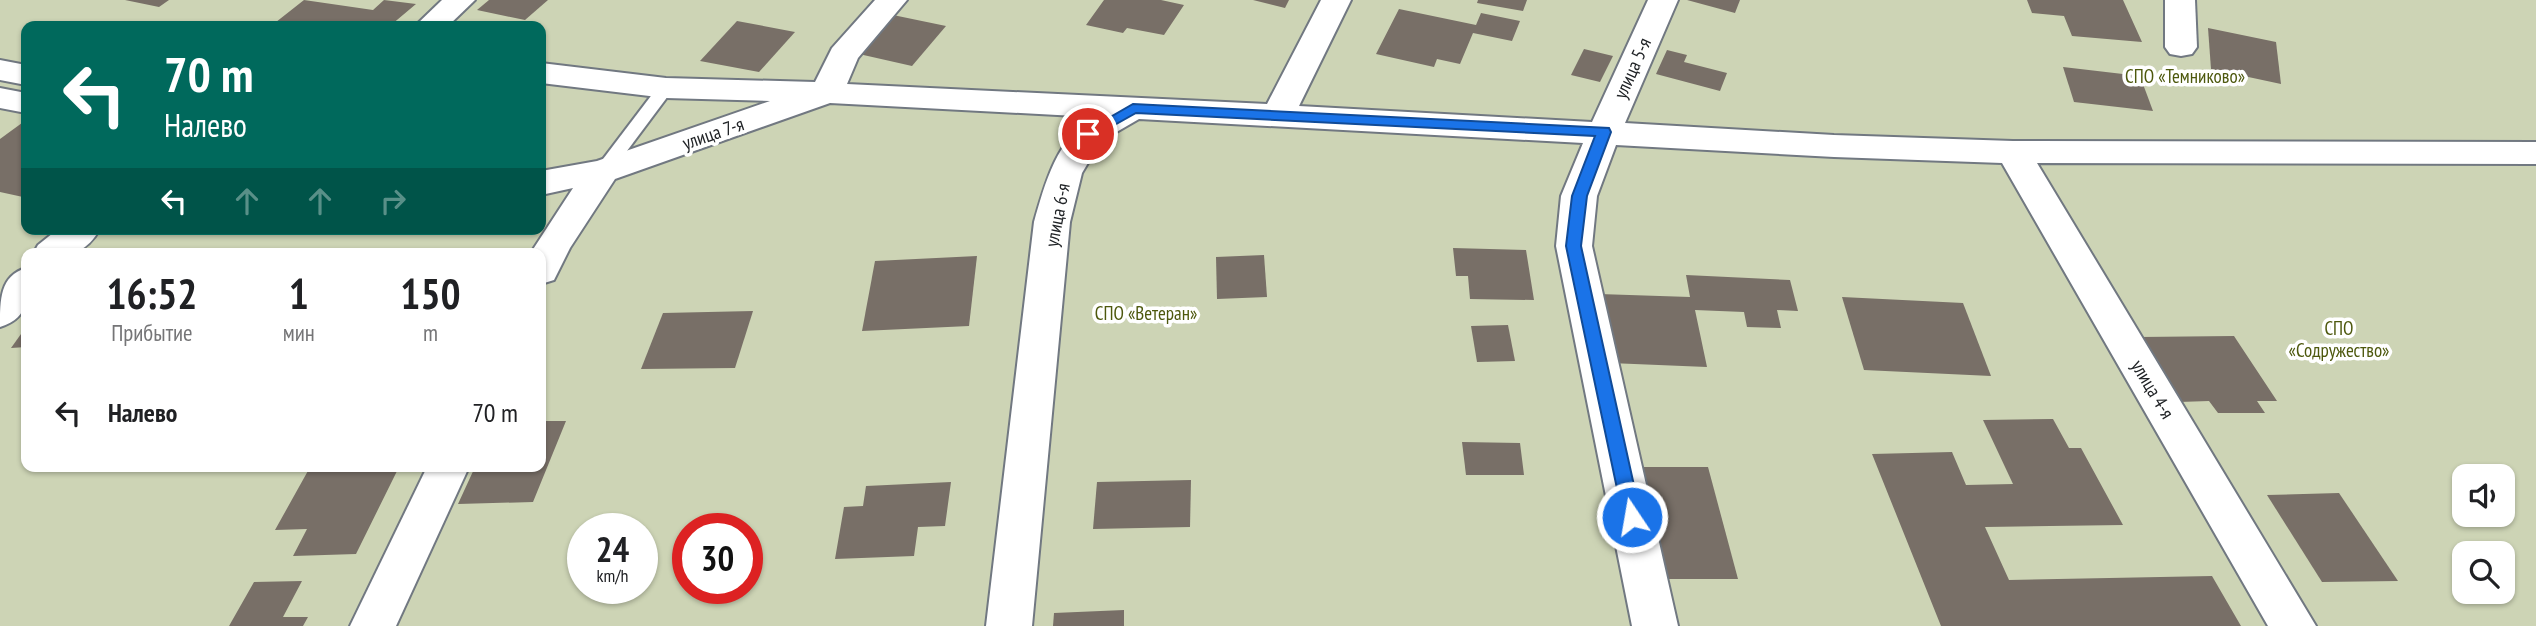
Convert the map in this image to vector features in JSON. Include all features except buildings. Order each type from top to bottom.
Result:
[{"type":"street","points":[[436,21],[460,0]]},
{"type":"street","points":[[827,93],[843,55],[892,0]]},
{"type":"street","points":[[1278,116],[1336,0]]},
{"type":"street","name":"улица 5-я","points":[[1655,626],[1574,246],[1579,196],[1662,0]]},
{"type":"street","points":[[2180,0],[2181,47]]},
{"type":"street","points":[[0,70],[21,74]]},
{"type":"street","points":[[546,74],[666,88],[1133,108],[1834,146],[2013,152],[2536,153]]},
{"type":"street","name":"улица 7-я","points":[[546,182],[603,171],[827,93]]},
{"type":"street","points":[[0,98],[21,102]]},
{"type":"street","name":"улица 6-я","points":[[1009,626],[1052,222],[1065,173],[1088,134],[1133,108]]},
{"type":"street","name":"улица 4-я","points":[[2013,152],[2293,626]]},
{"type":"street","points":[[546,261],[603,171]]},
{"type":"street","points":[[58,248],[75,235]]},
{"type":"street","points":[[0,313],[21,287]]},
{"type":"street","points":[[373,626],[446,472]]},
{"type":"lane","points":[[603,171],[666,88]]},
{"type":"green space","name":"СПО «Ветеран»","points":[[0,0],[2536,0],[2536,626],[0,626]]},
{"type":"route","points":[[1088,134],[1133,108],[1604,132],[1579,196],[1574,246],[1632,517]]},
{"type":"park label","name":"СПО «Темниково»","points":[[2185,76]]},
{"type":"park label","name":"СПО «Содружество»","points":[[2339,339]]}]
